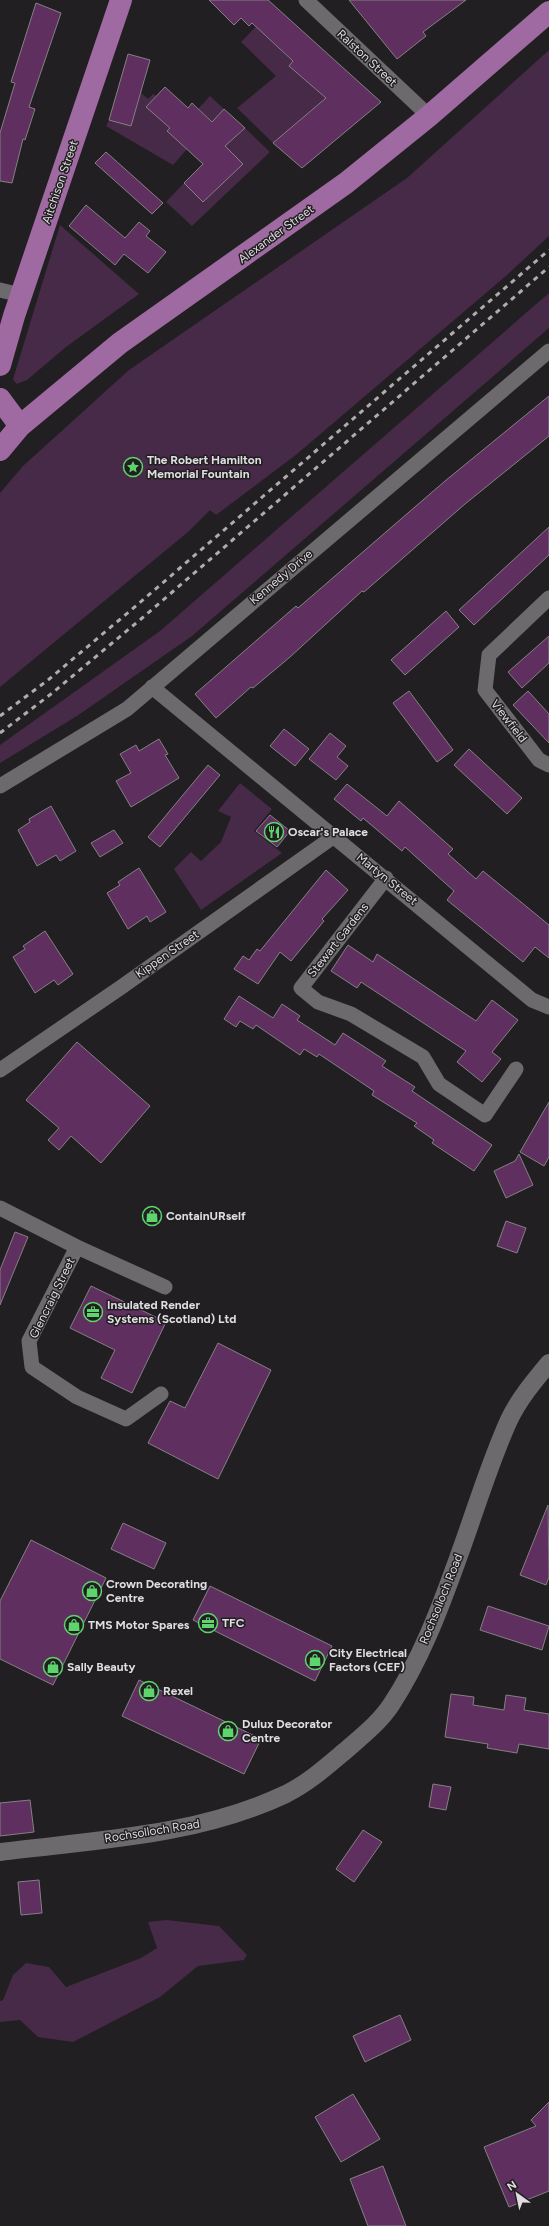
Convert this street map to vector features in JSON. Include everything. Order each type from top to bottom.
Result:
[{"type":"main road","name":"Aitchison Street","points":[[0,365],[10,292],[121,0]]},
{"type":"main road","name":"Alexander Street","points":[[0,450],[20,426],[120,343],[346,183],[428,116],[549,12]]},
{"type":"main road","points":[[0,399],[20,426]]},
{"type":"street","name":"Ralston Street","points":[[306,0],[428,116]]},
{"type":"street","name":"Kennedy Drive","points":[[0,786],[127,708],[549,351]]},
{"type":"street","name":"Viewfield","points":[[549,598],[489,655],[485,690],[539,760],[549,766]]},
{"type":"street","name":"Martyn Street","points":[[152,687],[386,878],[532,1000],[549,1007]]},
{"type":"street","name":"Kippen Street","points":[[0,1070],[120,988],[333,836]]},
{"type":"street","name":"Stewart Gardens","points":[[386,878],[301,988],[318,1002],[351,1014],[423,1057],[440,1084],[485,1115],[516,1069]]},
{"type":"street","name":"Glencraig Street","points":[[0,1208],[77,1247],[165,1287]]},
{"type":"street","name":"Glencraig Street","points":[[77,1247],[29,1341],[32,1366],[77,1397],[126,1419],[161,1394]]},
{"type":"street","name":"Rochsolloch Road","points":[[0,1852],[187,1828],[238,1813],[287,1793],[316,1776],[357,1741],[390,1706],[411,1670],[432,1628],[510,1419],[529,1387],[549,1363]]},
{"type":"shaded area","points":[[269,13],[262,32],[288,56],[301,43],[306,47],[289,66],[326,98],[273,143],[237,108],[276,76],[241,42]]},
{"type":"shaded area","points":[[549,50],[549,236],[507,275],[297,454],[216,515],[210,510],[188,532],[0,687],[0,493],[23,466],[129,370],[407,178]]},
{"type":"shaded area","points":[[141,93],[148,99],[153,94],[156,96],[150,103],[165,118],[185,147],[210,120],[198,109],[210,96],[224,109],[212,123],[230,141],[245,128],[270,152],[192,226],[166,202],[184,183],[203,202],[242,164],[210,130],[188,148],[173,165],[106,126],[109,120],[131,126]]},
{"type":"shaded area","points":[[60,225],[139,294],[66,347],[27,380],[17,384],[13,380],[14,376]]},
{"type":"shaded area","points":[[549,293],[549,328],[192,636],[77,716],[0,763],[0,745],[160,631]]},
{"type":"shaded area","points":[[240,783],[272,809],[254,831],[282,853],[201,910],[174,869],[191,852],[201,861],[221,842],[231,817],[218,811]]},
{"type":"shaded area","points":[[166,1920],[219,1926],[247,1955],[244,1960],[198,1966],[160,1997],[73,2042],[38,2037],[20,2020],[0,2022],[0,2001],[3,2000],[13,1975],[26,1963],[49,1967],[66,1987],[141,1958],[157,1948],[148,1922]]},
{"type":"building","points":[[209,0],[268,0],[381,102],[302,168],[273,143],[326,98],[289,66],[293,61],[252,23],[249,26],[241,18],[234,25]]},
{"type":"building","points":[[349,0],[466,0],[423,32],[426,36],[397,59]]},
{"type":"building","points":[[36,3],[61,13],[29,107],[35,109],[25,140],[23,139],[12,183],[0,181],[0,133],[15,83],[11,82]]},
{"type":"building","points":[[128,54],[150,60],[131,126],[109,120]]},
{"type":"building","points":[[165,87],[188,108],[192,103],[212,122],[224,109],[245,128],[225,146],[243,164],[203,202],[184,183],[203,164],[167,131],[170,128],[146,107]]},
{"type":"building","points":[[106,152],[163,203],[152,214],[95,163]]},
{"type":"building","points":[[86,205],[125,238],[139,222],[150,231],[146,236],[166,252],[148,273],[124,254],[115,265],[69,226]]},
{"type":"building","points":[[549,396],[549,436],[465,504],[364,592],[362,591],[290,657],[253,688],[251,687],[216,718],[195,694],[296,606],[298,608],[445,481]]},
{"type":"building","points":[[549,527],[549,555],[474,625],[459,610]]},
{"type":"building","points":[[446,611],[459,627],[405,675],[391,660]]},
{"type":"building","points":[[549,636],[549,663],[522,688],[508,672]]},
{"type":"building","points":[[409,691],[453,750],[437,762],[393,703]]},
{"type":"building","points":[[528,691],[549,714],[549,743],[513,705]]},
{"type":"building","points":[[284,729],[309,749],[295,766],[270,746]]},
{"type":"building","points":[[330,733],[346,746],[337,757],[348,766],[336,780],[309,759]]},
{"type":"building","points":[[159,739],[168,754],[165,755],[179,778],[131,807],[116,781],[131,773],[120,754],[136,745],[139,751]]},
{"type":"building","points":[[469,749],[522,798],[507,814],[454,765]]},
{"type":"building","points":[[208,765],[220,775],[160,847],[148,837]]},
{"type":"building","points":[[347,784],[387,816],[399,801],[453,849],[448,854],[476,879],[483,871],[549,925],[549,958],[535,947],[523,962],[447,900],[454,891],[405,847],[402,851],[363,818],[361,821],[334,799]]},
{"type":"building","points":[[51,806],[76,851],[60,861],[56,855],[37,866],[18,830],[30,822],[29,819]]},
{"type":"building","points":[[270,815],[290,831],[277,847],[256,831]]},
{"type":"building","points":[[114,830],[123,843],[100,857],[91,843]]},
{"type":"building","points":[[139,868],[166,912],[150,922],[147,916],[128,929],[107,893],[120,885],[118,882]]},
{"type":"building","points":[[326,870],[348,890],[322,919],[324,921],[291,961],[280,952],[258,984],[234,969],[243,956],[249,960],[257,949],[260,951]]},
{"type":"building","points":[[45,931],[73,974],[58,985],[54,980],[35,993],[13,957],[25,949],[23,946]]},
{"type":"building","points":[[348,945],[373,962],[377,954],[476,1021],[492,1000],[518,1020],[492,1052],[501,1059],[482,1082],[457,1062],[466,1051],[361,982],[357,988],[331,971]]},
{"type":"building","points":[[239,996],[273,1018],[282,1004],[300,1016],[297,1020],[335,1045],[343,1033],[386,1061],[382,1066],[415,1087],[412,1091],[492,1145],[474,1171],[432,1143],[434,1140],[414,1126],[417,1123],[372,1095],[374,1091],[319,1054],[317,1057],[304,1049],[300,1055],[256,1025],[253,1029],[240,1021],[236,1027],[224,1019]]},
{"type":"building","points":[[77,1042],[150,1106],[101,1163],[71,1136],[59,1150],[48,1140],[59,1128],[26,1100]]},
{"type":"building","points":[[549,1102],[549,1157],[544,1166],[520,1152]]},
{"type":"building","points":[[519,1154],[533,1185],[506,1198],[494,1171],[515,1161]]},
{"type":"building","points":[[506,1221],[526,1228],[517,1253],[497,1246]]},
{"type":"building","points":[[15,1232],[28,1237],[0,1305],[0,1270]]},
{"type":"building","points":[[91,1286],[166,1322],[132,1393],[101,1378],[115,1350],[70,1328]]},
{"type":"building","points":[[218,1343],[271,1370],[218,1479],[148,1443],[170,1401],[185,1408]]},
{"type":"building","points":[[548,1505],[549,1577],[546,1585],[520,1575]]},
{"type":"building","points":[[123,1523],[166,1543],[154,1569],[111,1549]]},
{"type":"building","points":[[31,1540],[106,1578],[53,1685],[0,1659],[0,1601]]},
{"type":"building","points":[[210,1586],[332,1646],[315,1681],[193,1620]]},
{"type":"building","points":[[488,1606],[549,1626],[542,1650],[480,1630]]},
{"type":"building","points":[[139,1680],[261,1739],[244,1774],[122,1716]]},
{"type":"building","points":[[451,1694],[474,1697],[473,1705],[504,1710],[506,1695],[526,1698],[524,1710],[549,1714],[549,1749],[519,1744],[517,1753],[487,1748],[488,1744],[445,1737]]},
{"type":"building","points":[[433,1784],[451,1787],[446,1810],[429,1807]]},
{"type":"building","points":[[30,1800],[34,1832],[0,1836],[0,1803]]},
{"type":"building","points":[[363,1830],[382,1842],[354,1882],[336,1869]]},
{"type":"building","points":[[39,1880],[42,1913],[21,1915],[18,1882]]},
{"type":"building","points":[[400,2015],[411,2040],[365,2062],[353,2036]]},
{"type":"building","points":[[353,2094],[380,2139],[341,2162],[315,2117]]},
{"type":"building","points":[[549,2102],[549,2191],[509,2207],[484,2147],[536,2126],[531,2120]]},
{"type":"building","points":[[383,2166],[406,2226],[368,2226],[350,2179]]},
{"type":"railway","points":[[0,716],[48,680],[137,605],[549,250]]},
{"type":"railway","points":[[0,733],[51,694],[141,619],[549,267]]},
{"type":"place","name":"The Robert Hamilton Memorial Fountain","points":[[133,467]]},
{"type":"place","name":"Oscar's Palace","points":[[274,832]]},
{"type":"place","name":"ContainURself","points":[[152,1216]]},
{"type":"place","name":"Insulated Render Systems (Scotland) Ltd","points":[[93,1312]]},
{"type":"place","name":"Crown Decorating Centre","points":[[92,1591]]},
{"type":"place","name":"TFC","points":[[208,1623]]},
{"type":"place","name":"TMS Motor Spares","points":[[74,1625]]},
{"type":"place","name":"City Electrical Factors (CEF)","points":[[315,1660]]},
{"type":"place","name":"Sally Beauty","points":[[53,1667]]},
{"type":"place","name":"Rexel","points":[[149,1691]]},
{"type":"place","name":"Dulux Decorator Centre","points":[[228,1731]]}]
